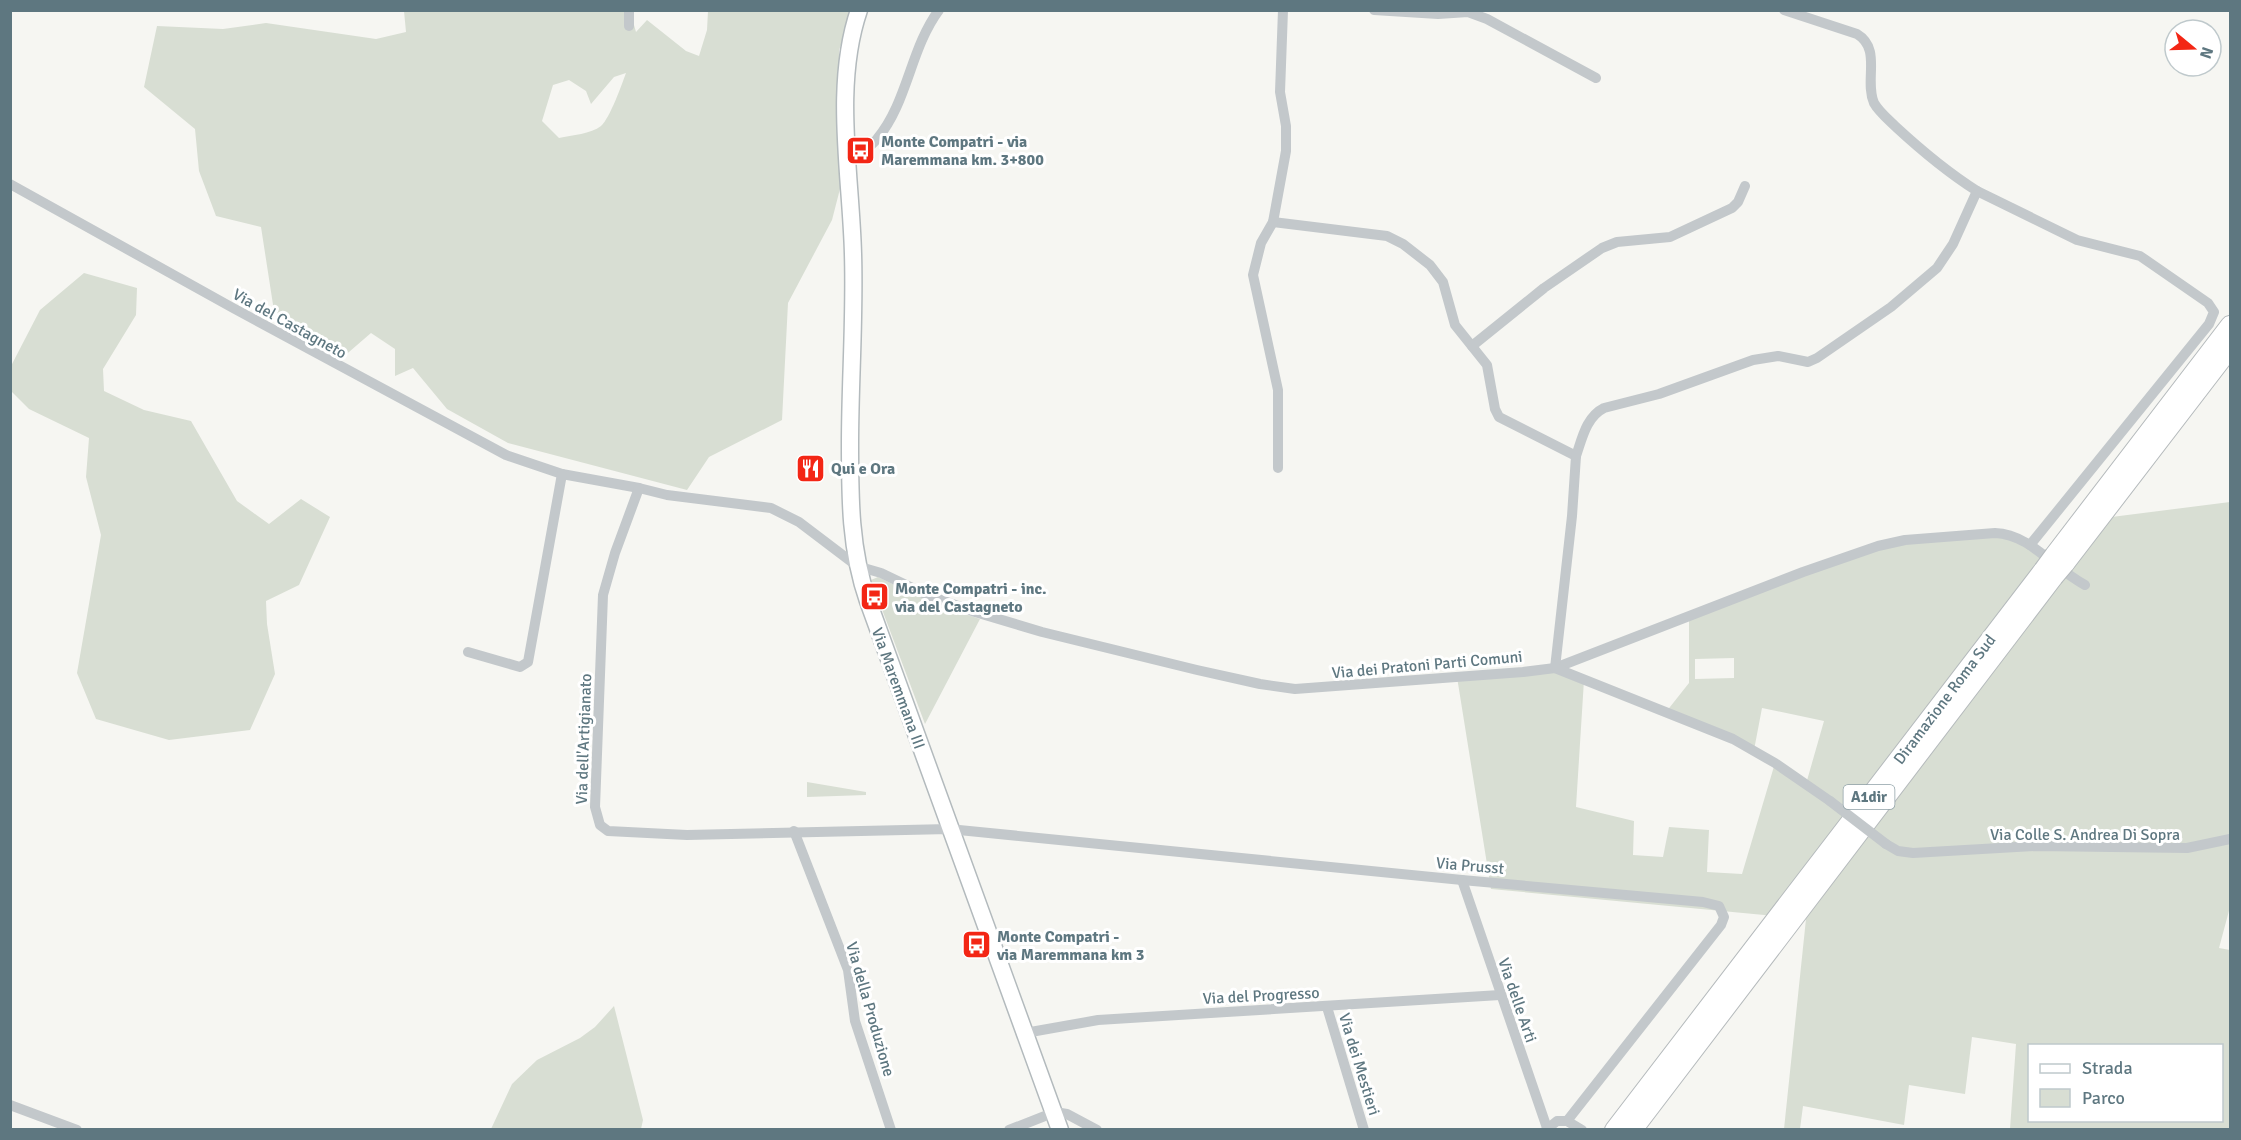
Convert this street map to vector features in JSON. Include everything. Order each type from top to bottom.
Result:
[{"type":"highway","name":"Diramazione Roma Sud","points":[[1633,1130],[2054,566],[2230,325]]},
{"type":"highway","name":"Diramazione Roma Sud","points":[[1614,1130],[2054,566],[2230,350]]},
{"type":"main road","name":"Via Maremmana III","points":[[859,10],[852,33],[847,64],[848,163],[853,254],[850,500],[858,566],[867,601],[1060,1130]]},
{"type":"street","points":[[629,10],[629,27]]},
{"type":"street","points":[[848,163],[873,144],[885,128],[899,99],[921,40],[939,10]]},
{"type":"street","points":[[1278,468],[1278,390],[1253,275],[1261,243],[1273,222],[1286,144],[1280,92],[1283,10]]},
{"type":"street","points":[[1374,10],[1474,14],[1596,78]]},
{"type":"street","points":[[1784,10],[1863,38],[1870,51],[1871,92],[1876,106],[1938,165],[1977,191],[2077,240],[2140,256],[2208,303],[2214,312],[2211,321],[2202,333],[2030,545],[2065,574],[2085,585]]},
{"type":"street","name":"Via del Castagneto","points":[[10,184],[419,410],[506,455],[562,474],[667,495],[771,508],[799,522],[858,566]]},
{"type":"street","points":[[1472,346],[1544,288],[1602,248],[1617,242],[1658,240],[1678,235],[1732,208],[1745,186]]},
{"type":"street","points":[[1554,668],[1572,516],[1576,456],[1590,420],[1596,412],[1659,394],[1753,360],[1778,356],[1808,362],[1817,358],[1891,307],[1940,265],[1953,244],[1977,191]]},
{"type":"street","points":[[1273,222],[1382,235],[1400,242],[1439,275],[1446,290],[1455,325],[1487,365],[1493,404],[1499,417],[1576,456]]},
{"type":"street","points":[[468,652],[520,667],[528,662],[562,474]]},
{"type":"street","name":"Via dell'Artigianato","points":[[639,488],[615,553],[603,595],[595,807],[600,825],[608,831],[687,835],[949,828]]},
{"type":"street","name":"Via dei Pratoni Parti Comuni","points":[[858,566],[881,573],[927,595],[1026,628],[1260,684],[1311,689],[1554,668],[1803,572],[1883,544],[1911,539],[1995,533],[2013,536],[2030,545]]},
{"type":"street","name":"Via Colle S. Andrea Di Sopra","points":[[1554,668],[1733,739],[1775,763],[1886,844],[1898,850],[1913,853],[2036,846],[2187,848],[2230,839]]},
{"type":"street","name":"Via Prusst","points":[[949,828],[1715,904],[1722,910],[1724,917],[1721,925],[1567,1120]]},
{"type":"street","name":"Via della Produzione","points":[[794,831],[848,970],[855,1021],[891,1130]]},
{"type":"street","name":"Via delle Arti","points":[[1462,880],[1546,1129]]},
{"type":"street","name":"Via del Progresso","points":[[1025,1033],[1098,1020],[1327,1007],[1500,994]]},
{"type":"street","name":"Via dei Mestieri","points":[[1327,1007],[1364,1130]]},
{"type":"street","points":[[10,1105],[77,1130]]},
{"type":"street","points":[[1009,1130],[1054,1112],[1067,1114],[1097,1130]]},
{"type":"street","points":[[1546,1129],[1557,1120],[1567,1120],[1582,1130]]},
{"type":"green space","points":[[404,11],[630,11],[636,32],[647,20],[686,51],[699,56],[707,30],[708,11],[854,11],[839,50],[841,185],[832,220],[788,303],[782,420],[709,457],[687,490],[508,443],[447,409],[413,368],[395,376],[395,349],[371,333],[342,358],[274,311],[261,227],[216,216],[199,171],[195,129],[144,87],[157,26],[223,29],[266,23],[376,39],[406,32]],"holes":[[[626,73],[608,116],[597,129],[559,138],[542,121],[553,85],[569,80],[586,91],[591,104],[614,77]]]},
{"type":"green space","points":[[84,273],[137,288],[136,315],[103,369],[104,391],[144,410],[191,421],[237,501],[269,524],[301,499],[330,517],[299,585],[266,601],[267,624],[275,674],[250,730],[169,740],[96,719],[77,673],[101,535],[86,477],[89,438],[29,409],[11,391],[11,366],[40,310]]},
{"type":"green space","points":[[2230,502],[2230,907],[2219,948],[2230,950],[2230,1129],[2010,1129],[2016,1044],[1972,1037],[1965,1094],[1909,1085],[1904,1125],[1803,1106],[1800,1129],[1784,1129],[1806,919],[1491,889],[1457,677],[1555,668],[1584,680],[1576,807],[1634,821],[1633,855],[1663,857],[1669,827],[1709,830],[1707,872],[1742,874],[1775,763],[1806,784],[1824,721],[1762,708],[1754,750],[1666,712],[1689,683],[1689,617],[1878,546],[1995,533],[2054,555],[2080,521]],"holes":[[[1734,658],[1734,678],[1695,679],[1695,659]]]},
{"type":"green space","points":[[878,577],[935,604],[980,619],[925,724],[871,580]]},
{"type":"green space","points":[[807,782],[866,792],[866,795],[807,797]]},
{"type":"green space","points":[[614,1006],[643,1120],[641,1129],[491,1129],[512,1084],[537,1060],[580,1038],[595,1027]]},
{"type":"place","name":"Monte Compatri - via Maremmana km. 3+800","points":[[860,150]]},
{"type":"place","name":"Qui e Ora","points":[[810,468]]},
{"type":"place","name":"Monte Compatri - inc. via del Castagneto","points":[[874,597]]},
{"type":"place","name":"Monte Compatri - via Maremmana km 3","points":[[976,945]]}]
